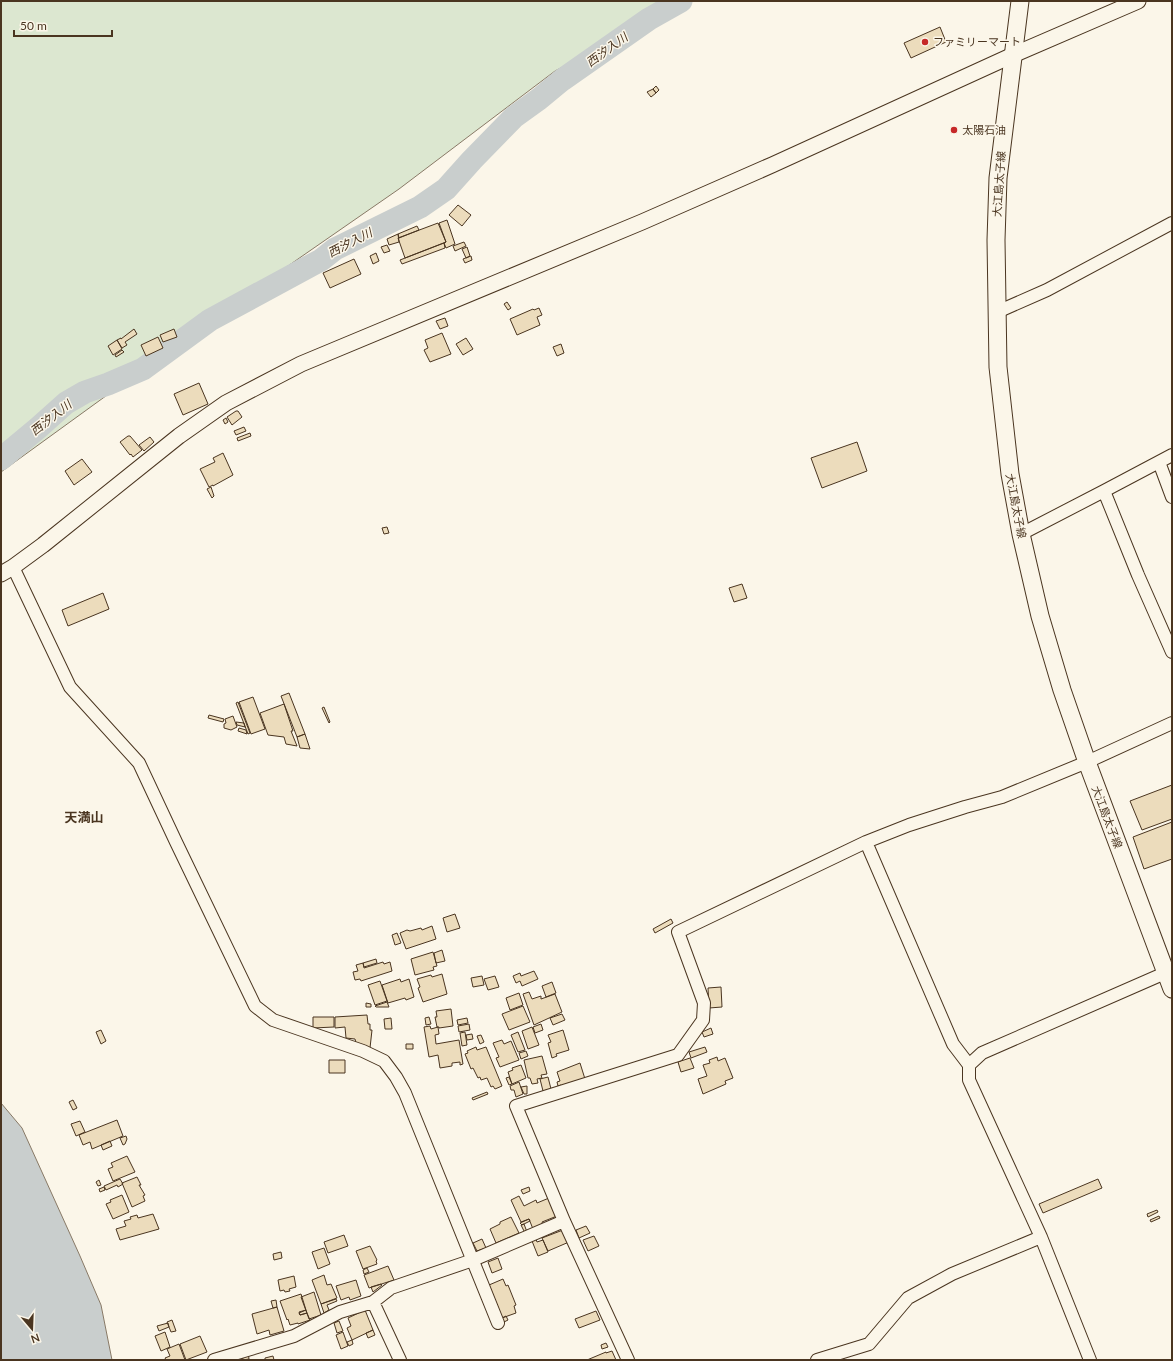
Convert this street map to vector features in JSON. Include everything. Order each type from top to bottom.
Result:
[{"type":"main road","name":"大江島太子線","points":[[1020,1],[998,178],[996,240],[998,367],[1010,474],[1021,534],[1040,616],[1062,690],[1087,762],[1169,971],[1172,989]]},
{"type":"street","points":[[498,1322],[406,1093],[396,1076],[384,1060],[363,1051],[273,1020],[255,1006],[139,763],[70,687],[7,570],[43,545],[179,436],[226,403],[287,371],[471,292],[642,222],[772,165],[1013,55],[1138,1]]},
{"type":"street","points":[[997,312],[1047,290],[1172,223]]},
{"type":"street","points":[[1021,534],[1104,492],[1172,455]]},
{"type":"street","points":[[1159,462],[1172,498]]},
{"type":"street","points":[[1104,492],[1172,652]]},
{"type":"street","points":[[628,1360],[564,1221],[516,1106],[678,1055],[703,1020],[704,1003],[678,932],[866,842],[909,824],[1002,797],[1087,762],[1172,723]]},
{"type":"street","points":[[866,842],[953,1044],[969,1065],[969,1080],[1041,1237],[1090,1360]]},
{"type":"street","points":[[969,1065],[982,1053],[1169,971]]},
{"type":"street","points":[[214,1360],[294,1336],[340,1312],[373,1302],[391,1288],[473,1260],[564,1221]]},
{"type":"street","points":[[817,1360],[869,1344],[908,1298],[952,1274],[1041,1237]]},
{"type":"street","points":[[373,1302],[400,1360]]},
{"type":"green space","points":[[1,1],[686,1],[555,71],[399,189],[223,311],[1,472]]},
{"type":"shaded area","points":[[1,1103],[22,1128],[80,1256],[101,1305],[112,1360],[1,1360]]},
{"type":"building","points":[[940,27],[946,42],[911,58],[904,43]]},
{"type":"building","points":[[656,86],[659,90],[656,93],[653,89]]},
{"type":"building","points":[[653,89],[656,93],[651,97],[647,92]]},
{"type":"building","points":[[458,205],[471,215],[462,226],[449,215]]},
{"type":"building","points":[[447,220],[455,244],[446,248],[444,243],[446,242],[439,223]]},
{"type":"building","points":[[438,223],[446,242],[405,258],[398,238]]},
{"type":"building","points":[[417,226],[419,230],[399,238],[398,234]]},
{"type":"building","points":[[398,234],[399,242],[389,245],[387,239]]},
{"type":"building","points":[[464,242],[466,246],[455,251],[453,246]]},
{"type":"building","points":[[444,243],[445,248],[402,264],[400,260]]},
{"type":"building","points":[[387,245],[390,251],[384,253],[381,247]]},
{"type":"building","points":[[467,247],[470,256],[466,258],[462,249]]},
{"type":"building","points":[[376,253],[379,261],[373,264],[370,256]]},
{"type":"building","points":[[471,256],[472,260],[465,263],[463,259]]},
{"type":"building","points":[[354,259],[361,274],[330,288],[323,273]]},
{"type":"building","points":[[507,302],[511,308],[508,310],[504,304]]},
{"type":"building","points":[[539,308],[542,315],[537,317],[540,325],[517,335],[510,319]]},
{"type":"building","points":[[445,318],[448,326],[440,329],[436,321]]},
{"type":"building","points":[[134,329],[137,334],[125,342],[127,345],[122,348],[117,340],[121,339]]},
{"type":"building","points":[[174,329],[177,337],[163,342],[160,335]]},
{"type":"building","points":[[442,333],[451,354],[430,362],[424,350],[428,348],[425,340]]},
{"type":"building","points":[[158,337],[163,348],[146,356],[141,345]]},
{"type":"building","points":[[466,338],[473,349],[463,355],[456,344]]},
{"type":"building","points":[[117,340],[122,349],[113,355],[108,346]]},
{"type":"building","points":[[561,344],[564,353],[557,356],[553,347]]},
{"type":"building","points":[[122,350],[124,352],[116,357],[115,355]]},
{"type":"building","points":[[199,383],[208,404],[183,415],[174,394]]},
{"type":"building","points":[[238,411],[242,417],[232,425],[227,417]]},
{"type":"building","points":[[226,418],[228,422],[225,424],[223,420]]},
{"type":"building","points":[[244,427],[246,431],[236,435],[234,431]]},
{"type":"building","points":[[250,433],[251,436],[238,441],[237,438]]},
{"type":"building","points":[[130,436],[142,450],[133,457],[120,442]]},
{"type":"building","points":[[150,437],[154,442],[144,451],[139,445]]},
{"type":"building","points":[[857,442],[867,471],[822,488],[811,458]]},
{"type":"building","points":[[223,453],[233,475],[209,487],[200,469],[215,462],[213,458]]},
{"type":"building","points":[[82,459],[92,472],[74,485],[65,471]]},
{"type":"building","points":[[211,487],[214,496],[212,498],[207,489]]},
{"type":"building","points":[[387,527],[389,533],[384,534],[382,528]]},
{"type":"building","points":[[742,584],[747,598],[734,602],[729,588]]},
{"type":"building","points":[[103,593],[109,609],[68,626],[62,610]]},
{"type":"building","points":[[289,693],[305,734],[297,737],[281,696]]},
{"type":"building","points":[[253,697],[265,729],[251,734],[239,702]]},
{"type":"building","points":[[238,702],[250,733],[248,734],[236,703]]},
{"type":"building","points":[[284,704],[293,731],[291,731],[297,746],[286,744],[284,737],[268,735],[260,713]]},
{"type":"building","points":[[324,707],[330,722],[329,723],[322,708]]},
{"type":"building","points":[[209,715],[224,719],[223,722],[208,718]]},
{"type":"building","points":[[233,716],[237,727],[231,730],[224,728],[224,724],[226,723],[225,719]]},
{"type":"building","points":[[236,722],[244,723],[245,727],[237,725]]},
{"type":"building","points":[[239,728],[246,730],[247,734],[238,731]]},
{"type":"building","points":[[305,734],[310,749],[300,748],[297,737]]},
{"type":"building","points":[[1172,785],[1172,819],[1142,830],[1130,801]]},
{"type":"building","points":[[1172,822],[1172,859],[1144,869],[1133,837]]},
{"type":"building","points":[[455,914],[460,928],[447,932],[443,918]]},
{"type":"building","points":[[671,919],[673,923],[655,933],[653,929]]},
{"type":"building","points":[[432,926],[436,939],[406,949],[400,933],[407,930],[410,931],[421,928],[422,930]]},
{"type":"building","points":[[397,933],[401,943],[395,945],[392,935]]},
{"type":"building","points":[[442,950],[445,961],[436,963],[434,953]]},
{"type":"building","points":[[433,952],[437,966],[433,967],[434,970],[415,975],[411,959]]},
{"type":"building","points":[[376,959],[377,963],[364,967],[363,963]]},
{"type":"building","points":[[383,962],[384,964],[390,962],[392,971],[361,981],[360,979],[355,980],[353,972],[358,971],[356,965],[363,963],[364,968]]},
{"type":"building","points":[[534,971],[538,979],[522,986],[520,981],[516,983],[513,976],[520,973],[521,976]]},
{"type":"building","points":[[442,974],[447,994],[423,1002],[418,988],[420,987],[417,979]]},
{"type":"building","points":[[482,976],[484,985],[473,987],[471,978]]},
{"type":"building","points":[[495,976],[499,987],[488,990],[484,979]]},
{"type":"building","points":[[400,979],[401,982],[409,979],[414,997],[388,1003],[382,985]]},
{"type":"building","points":[[380,981],[387,1001],[375,1005],[368,985]]},
{"type":"building","points":[[552,982],[556,993],[546,997],[542,986]]},
{"type":"building","points":[[721,987],[722,1007],[709,1008],[708,988]]},
{"type":"building","points":[[529,992],[532,999],[541,996],[541,999],[555,994],[562,1012],[534,1025],[523,994]]},
{"type":"building","points":[[519,993],[523,1005],[510,1010],[506,998]]},
{"type":"building","points":[[387,1002],[389,1007],[375,1006]]},
{"type":"building","points":[[366,1003],[371,1004],[371,1007],[366,1007]]},
{"type":"building","points":[[523,1006],[530,1022],[509,1030],[502,1014]]},
{"type":"building","points":[[451,1009],[453,1026],[437,1027],[435,1017],[437,1017],[436,1011]]},
{"type":"building","points":[[562,1014],[565,1020],[553,1025],[550,1018]]},
{"type":"building","points":[[367,1015],[370,1030],[372,1030],[370,1048],[356,1043],[355,1039],[346,1038],[345,1027],[335,1028],[335,1017]]},
{"type":"building","points":[[313,1017],[334,1017],[334,1027],[313,1028]]},
{"type":"building","points":[[429,1017],[431,1024],[426,1025],[425,1018]]},
{"type":"building","points":[[391,1018],[392,1029],[385,1029],[384,1019]]},
{"type":"building","points":[[467,1018],[468,1023],[458,1025],[457,1020]]},
{"type":"building","points":[[469,1024],[470,1030],[459,1032],[458,1026]]},
{"type":"building","points":[[541,1024],[543,1030],[535,1033],[533,1027]]},
{"type":"building","points":[[430,1026],[431,1029],[438,1027],[439,1034],[435,1035],[436,1044],[459,1040],[463,1064],[460,1065],[460,1062],[452,1063],[452,1066],[440,1068],[438,1055],[429,1057],[424,1027]]},
{"type":"building","points":[[532,1027],[539,1045],[528,1049],[522,1031]]},
{"type":"building","points":[[711,1028],[713,1034],[704,1037],[702,1032]]},
{"type":"building","points":[[101,1030],[106,1041],[101,1044],[96,1032]]},
{"type":"building","points":[[563,1030],[569,1050],[556,1054],[557,1056],[552,1058],[548,1043],[551,1042],[548,1035]]},
{"type":"building","points":[[465,1032],[467,1045],[462,1046],[460,1033]]},
{"type":"building","points":[[518,1032],[525,1050],[518,1052],[511,1035]]},
{"type":"building","points":[[472,1034],[473,1039],[467,1040],[466,1035]]},
{"type":"building","points":[[481,1035],[484,1042],[480,1044],[477,1036]]},
{"type":"building","points":[[502,1040],[504,1044],[511,1041],[519,1060],[500,1067],[496,1058],[499,1057],[493,1043]]},
{"type":"building","points":[[406,1044],[413,1044],[413,1049],[406,1049]]},
{"type":"building","points":[[476,1047],[477,1050],[486,1047],[502,1086],[495,1089],[493,1086],[491,1087],[487,1078],[481,1080],[480,1077],[478,1078],[473,1068],[471,1069],[465,1054],[468,1053],[467,1051]]},
{"type":"building","points":[[705,1047],[707,1052],[691,1058],[689,1052]]},
{"type":"building","points":[[526,1051],[528,1056],[521,1059],[519,1053]]},
{"type":"building","points":[[542,1056],[547,1074],[541,1075],[542,1078],[537,1079],[538,1083],[532,1084],[530,1078],[528,1078],[524,1060]]},
{"type":"building","points":[[717,1057],[718,1061],[725,1058],[733,1078],[725,1081],[726,1084],[703,1094],[698,1079],[707,1076],[703,1065],[710,1063],[709,1060]]},
{"type":"building","points":[[690,1058],[694,1068],[681,1072],[678,1062]]},
{"type":"building","points":[[329,1060],[345,1060],[345,1073],[329,1073]]},
{"type":"building","points":[[580,1063],[585,1079],[558,1086],[557,1082],[560,1081],[557,1072]]},
{"type":"building","points":[[521,1065],[526,1078],[512,1084],[508,1072],[513,1070],[512,1068]]},
{"type":"building","points":[[509,1077],[512,1084],[509,1085],[506,1078]]},
{"type":"building","points":[[548,1077],[551,1089],[543,1091],[540,1079]]},
{"type":"building","points":[[519,1082],[523,1094],[516,1097],[514,1090],[511,1090],[510,1086]]},
{"type":"building","points":[[527,1086],[527,1094],[524,1094],[521,1087]]},
{"type":"building","points":[[487,1092],[488,1094],[473,1100],[472,1098]]},
{"type":"building","points":[[73,1100],[77,1108],[73,1110],[69,1102]]},
{"type":"building","points":[[117,1120],[123,1136],[92,1149],[90,1142],[83,1145],[79,1135]]},
{"type":"building","points":[[80,1121],[85,1132],[76,1136],[71,1124]]},
{"type":"building","points":[[126,1136],[127,1139],[123,1145],[120,1138]]},
{"type":"building","points":[[110,1141],[112,1146],[103,1150],[101,1145]]},
{"type":"building","points":[[127,1156],[135,1172],[113,1181],[108,1169],[113,1167],[111,1163]]},
{"type":"building","points":[[137,1177],[141,1185],[139,1185],[145,1195],[143,1196],[145,1201],[132,1207],[122,1183]]},
{"type":"building","points":[[120,1179],[123,1184],[106,1190],[104,1186]]},
{"type":"building","points":[[1098,1179],[1102,1188],[1043,1213],[1039,1204]]},
{"type":"building","points":[[99,1180],[101,1185],[98,1186],[96,1182]]},
{"type":"building","points":[[104,1187],[105,1190],[100,1192],[99,1189]]},
{"type":"building","points":[[529,1187],[530,1191],[523,1194],[521,1190]]},
{"type":"building","points":[[122,1195],[129,1212],[113,1219],[106,1204],[111,1202],[110,1200]]},
{"type":"building","points":[[519,1196],[524,1206],[536,1200],[537,1203],[549,1198],[557,1216],[542,1222],[543,1225],[533,1229],[529,1219],[521,1222],[511,1200]]},
{"type":"building","points":[[1157,1210],[1158,1212],[1148,1217],[1147,1214]]},
{"type":"building","points":[[153,1214],[159,1229],[120,1240],[116,1229],[126,1226],[124,1221],[137,1215],[138,1218]]},
{"type":"building","points":[[1159,1216],[1160,1218],[1151,1222],[1150,1220]]},
{"type":"building","points":[[511,1217],[519,1233],[496,1243],[490,1229]]},
{"type":"building","points":[[529,1219],[530,1221],[522,1225],[520,1223]]},
{"type":"building","points":[[524,1224],[527,1232],[525,1233],[521,1225]]},
{"type":"building","points":[[586,1226],[590,1233],[579,1238],[576,1230]]},
{"type":"building","points":[[563,1230],[569,1242],[548,1251],[542,1238]]},
{"type":"building","points":[[344,1235],[348,1246],[328,1253],[324,1242]]},
{"type":"building","points":[[594,1236],[599,1246],[588,1251],[583,1240]]},
{"type":"building","points":[[482,1239],[486,1248],[477,1251],[473,1243]]},
{"type":"building","points":[[536,1239],[537,1242],[543,1240],[548,1252],[538,1256],[532,1241]]},
{"type":"building","points":[[370,1246],[377,1260],[377,1264],[363,1269],[356,1251]]},
{"type":"building","points":[[324,1248],[330,1264],[318,1269],[312,1252]]},
{"type":"building","points":[[281,1252],[282,1258],[274,1260],[273,1254]]},
{"type":"building","points":[[498,1258],[502,1269],[492,1273],[488,1262]]},
{"type":"building","points":[[388,1266],[394,1280],[369,1288],[364,1275]]},
{"type":"building","points":[[367,1268],[369,1272],[364,1274],[363,1270]]},
{"type":"building","points":[[324,1275],[327,1285],[331,1284],[337,1298],[321,1304],[312,1280]]},
{"type":"building","points":[[294,1276],[296,1287],[289,1289],[290,1291],[280,1291],[278,1280]]},
{"type":"building","points":[[503,1279],[506,1286],[508,1285],[516,1305],[514,1306],[516,1313],[502,1318],[489,1285]]},
{"type":"building","points":[[356,1280],[361,1296],[350,1300],[349,1297],[341,1300],[336,1286]]},
{"type":"building","points":[[382,1285],[373,1292],[371,1287]]},
{"type":"building","points":[[314,1292],[321,1315],[309,1319],[301,1297]]},
{"type":"building","points":[[301,1294],[306,1310],[299,1312],[300,1315],[307,1313],[310,1320],[290,1325],[280,1301]]},
{"type":"building","points":[[336,1299],[337,1301],[327,1305],[329,1310],[324,1313],[321,1304]]},
{"type":"building","points":[[276,1300],[277,1307],[273,1308],[271,1301]]},
{"type":"building","points":[[277,1307],[284,1331],[270,1335],[269,1330],[257,1334],[252,1314]]},
{"type":"building","points":[[306,1310],[307,1313],[300,1315],[299,1313]]},
{"type":"building","points":[[365,1310],[373,1330],[352,1340],[347,1328],[351,1326],[348,1318]]},
{"type":"building","points":[[596,1311],[600,1320],[579,1328],[575,1319]]},
{"type":"building","points":[[506,1316],[508,1320],[504,1322],[502,1318]]},
{"type":"building","points":[[172,1320],[176,1331],[171,1332],[167,1322]]},
{"type":"building","points":[[339,1321],[343,1331],[337,1333],[334,1323]]},
{"type":"building","points":[[168,1323],[169,1327],[159,1331],[157,1326]]},
{"type":"building","points":[[373,1330],[375,1335],[368,1338],[366,1333]]},
{"type":"building","points":[[165,1332],[170,1347],[161,1351],[155,1336]]},
{"type":"building","points":[[343,1332],[348,1346],[341,1349],[336,1335]]},
{"type":"building","points":[[200,1336],[207,1352],[186,1360],[180,1344]]},
{"type":"building","points":[[352,1340],[353,1344],[349,1346],[347,1342]]},
{"type":"building","points":[[606,1343],[608,1347],[602,1349],[601,1345]]},
{"type":"building","points":[[179,1344],[185,1360],[166,1360],[165,1358],[170,1356],[167,1349]]},
{"type":"building","points":[[612,1351],[616,1360],[587,1360],[606,1352]]},
{"type":"building","points":[[248,1352],[249,1359],[243,1360],[242,1354]]},
{"type":"building","points":[[273,1356],[274,1360],[265,1360],[265,1358]]},
{"type":"waterway","name":"西汐入川","points":[[1,459],[66,403],[85,392],[143,369],[210,320],[321,260],[335,249],[420,207],[446,189],[514,117],[562,80],[649,19],[681,1]]},
{"type":"place","name":"ファミリーマート","points":[[925,42]]},
{"type":"place","name":"太陽石油","points":[[954,130]]},
{"type":"district","name":"天満山","points":[[84,817]]}]
